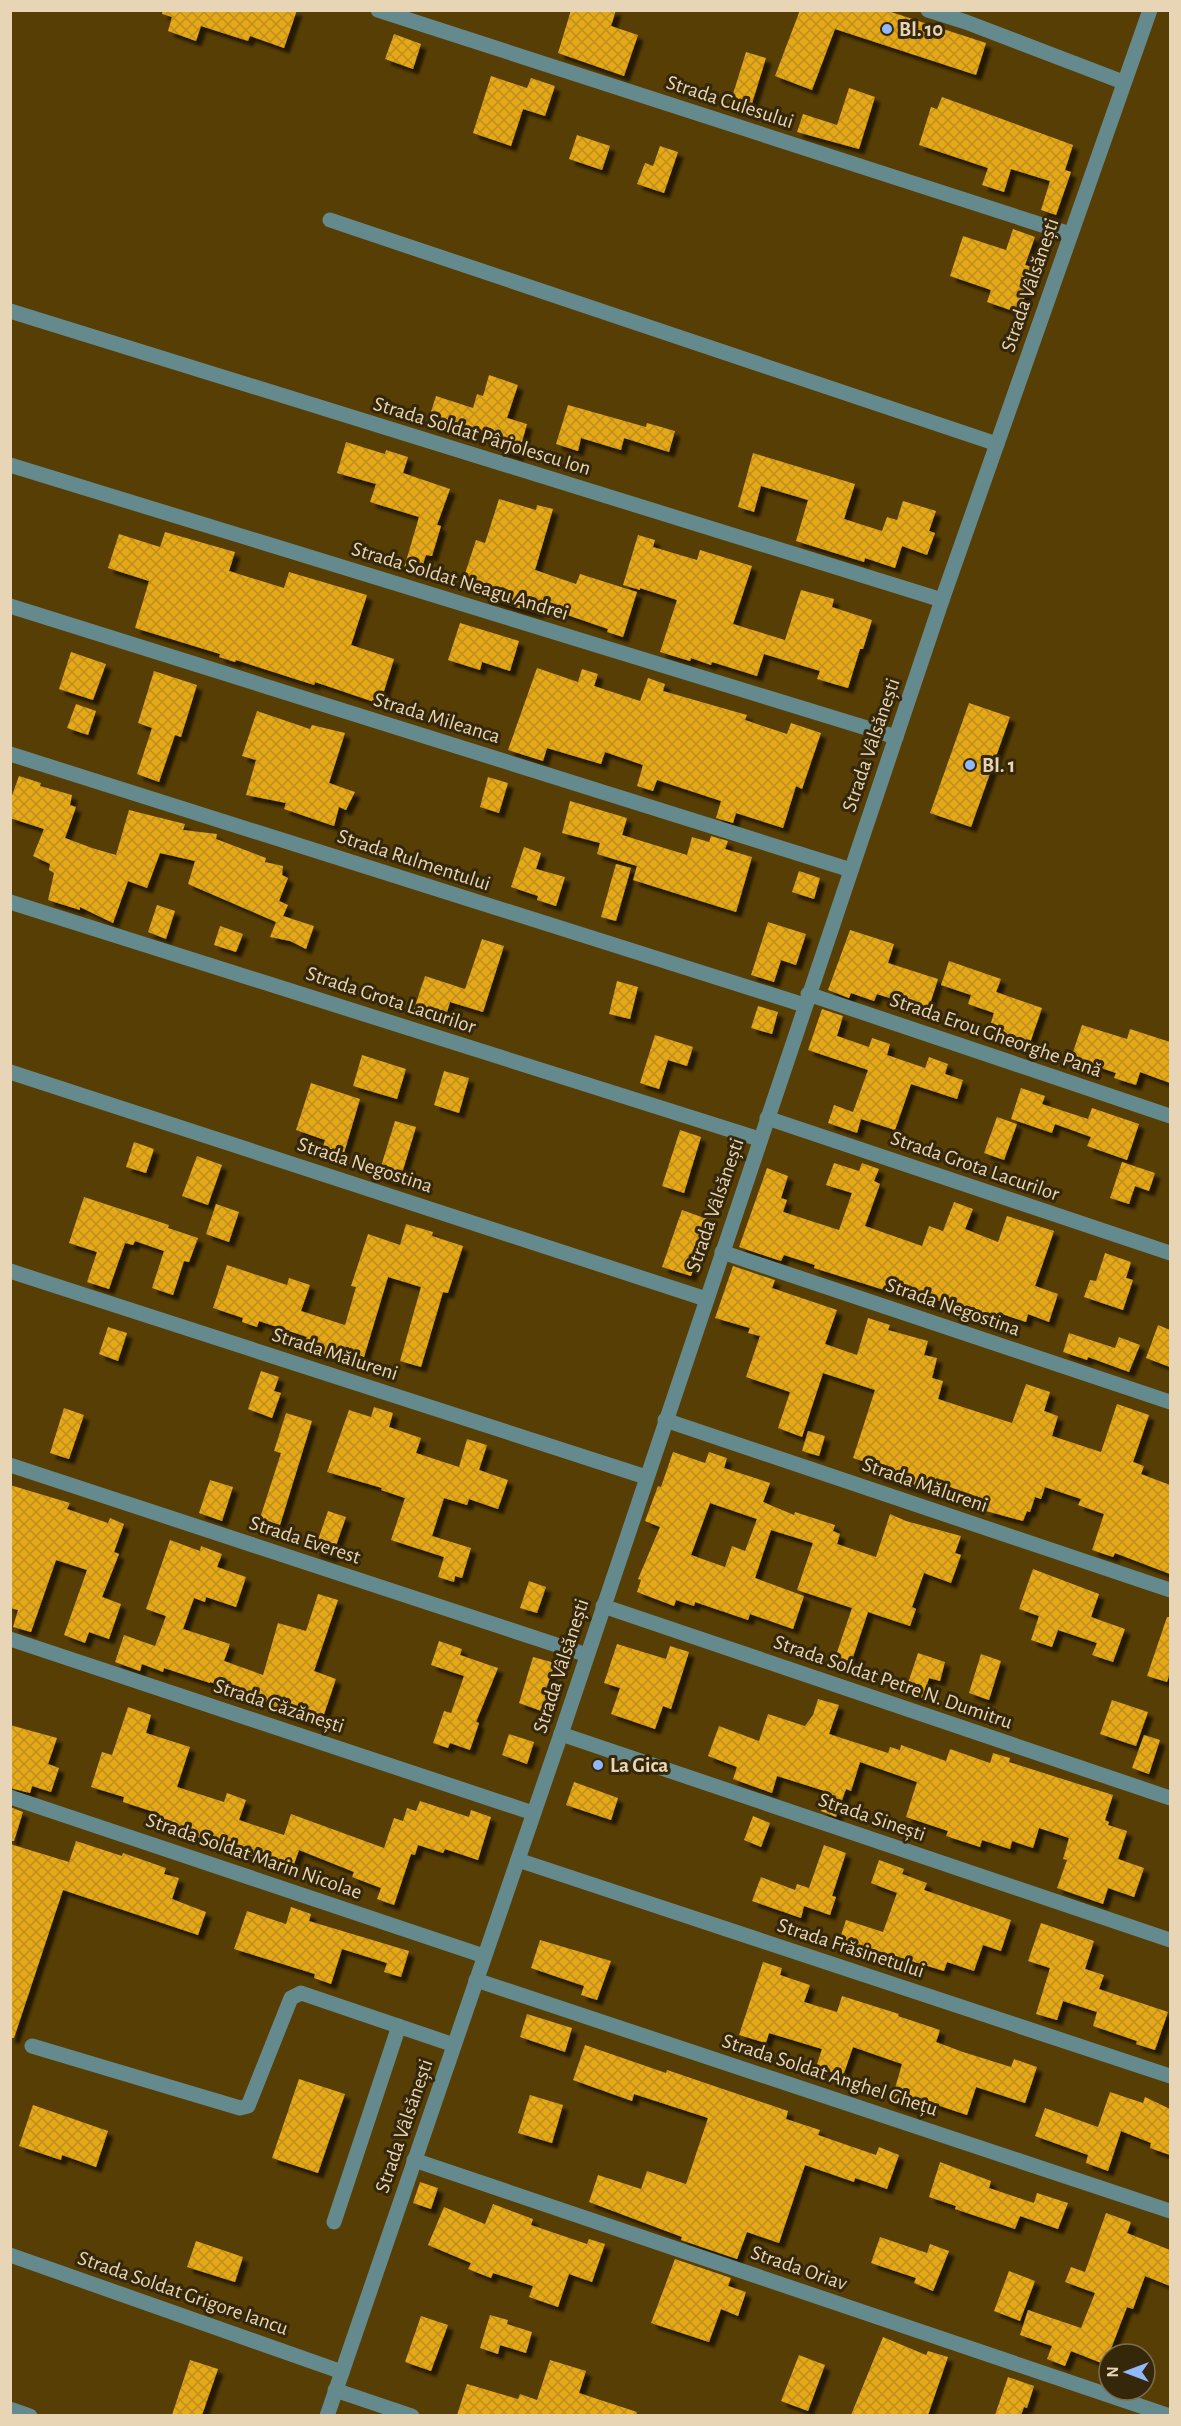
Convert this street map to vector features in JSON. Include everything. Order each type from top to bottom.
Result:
[{"type":"street","name":"Strada Culesului","points":[[378,10],[1070,234]]},
{"type":"street","points":[[928,10],[966,22],[1124,82]]},
{"type":"street","name":"Strada Vâlsănești","points":[[327,2415],[561,1734],[759,1139],[942,600],[1150,10]]},
{"type":"street","points":[[330,220],[996,444]]},
{"type":"street","name":"Strada Soldat Pârjolescu Ion","points":[[10,311],[942,600]]},
{"type":"street","name":"Strada Soldat Neagu Andrei","points":[[10,465],[897,737]]},
{"type":"street","name":"Strada Mileanca","points":[[10,606],[851,870]]},
{"type":"street","name":"Strada Rulmentului","points":[[10,754],[806,1000]]},
{"type":"street","name":"Strada Grota Lacurilor","points":[[10,902],[759,1139]]},
{"type":"street","name":"Strada Erou Gheorghe Pană","points":[[806,1000],[1170,1116]]},
{"type":"street","name":"Strada Negostina","points":[[10,1072],[706,1299]]},
{"type":"street","name":"Strada Grota Lacurilor","points":[[767,1118],[1170,1253]]},
{"type":"street","name":"Strada Negostina","points":[[722,1252],[1170,1402]]},
{"type":"street","name":"Strada Mălureni","points":[[10,1271],[646,1477]]},
{"type":"street","name":"Strada Mălureni","points":[[665,1420],[1170,1590]]},
{"type":"street","name":"Strada Everest","points":[[10,1465],[586,1655]]},
{"type":"street","name":"Strada Soldat Petre N. Dumitru","points":[[603,1606],[1170,1798]]},
{"type":"street","name":"Strada Căzănești","points":[[10,1639],[533,1813]]},
{"type":"street","name":"Strada Sinești","points":[[561,1734],[1170,1940]]},
{"type":"street","name":"Strada Soldat Marin Nicolae","points":[[10,1797],[484,1956]]},
{"type":"street","name":"Strada Frăsinetului","points":[[518,1860],[1170,2076]]},
{"type":"street","name":"Strada Soldat Anghel Ghețu","points":[[476,1980],[1170,2211]]},
{"type":"street","points":[[32,2046],[240,2108],[248,2106],[291,1998],[301,1994],[454,2045]]},
{"type":"street","points":[[334,2222],[399,2026]]},
{"type":"street","name":"Strada Oriav","points":[[414,2160],[1170,2415]]},
{"type":"street","name":"Strada Soldat Grigore Iancu","points":[[10,2254],[342,2372]]},
{"type":"street","points":[[335,2390],[412,2415]]},
{"type":"street","points":[[10,2409],[30,2415]]},
{"type":"building","points":[[163,10],[297,10],[284,48],[250,36],[248,41],[201,26],[196,41],[168,31],[172,17],[162,14]]},
{"type":"building","points":[[571,10],[616,10],[611,26],[638,35],[624,76],[558,53]]},
{"type":"building","name":"Bl. 10","points":[[800,10],[885,10],[986,43],[976,75],[835,29],[812,90],[775,76]]},
{"type":"building","points":[[394,34],[421,44],[413,69],[385,59]]},
{"type":"building","points":[[746,52],[766,58],[749,113],[729,107]]},
{"type":"building","points":[[491,76],[527,88],[531,78],[555,86],[545,116],[523,109],[511,146],[473,133]]},
{"type":"building","points":[[849,88],[875,97],[859,149],[797,132],[803,114],[837,125]]},
{"type":"building","points":[[942,97],[1073,145],[1065,170],[1071,172],[1056,215],[1041,210],[1050,181],[1011,169],[1004,192],[982,185],[988,168],[919,145],[931,107],[937,109]]},
{"type":"building","points":[[577,135],[610,146],[602,170],[569,159]]},
{"type":"building","points":[[660,146],[678,152],[664,193],[637,184],[645,163],[653,166]]},
{"type":"building","points":[[1013,229],[1035,237],[1025,265],[1035,268],[1019,313],[987,302],[991,290],[950,276],[963,236],[1006,250]]},
{"type":"building","points":[[489,375],[518,385],[507,418],[527,424],[518,456],[500,450],[502,442],[429,418],[436,396],[473,408],[477,394],[483,396]]},
{"type":"building","points":[[568,405],[646,427],[647,423],[675,431],[669,452],[624,438],[621,450],[581,438],[578,451],[556,444]]},
{"type":"building","points":[[346,442],[385,454],[386,450],[408,457],[403,473],[450,489],[437,525],[441,526],[432,556],[426,555],[420,573],[404,568],[419,517],[370,502],[376,484],[337,473]]},
{"type":"building","points":[[753,453],[855,484],[844,519],[882,531],[887,517],[897,520],[903,501],[936,511],[929,531],[935,533],[927,555],[902,546],[895,568],[865,558],[864,562],[796,541],[808,500],[761,486],[754,512],[738,507]]},
{"type":"building","points":[[499,499],[536,510],[537,505],[553,509],[535,570],[576,584],[580,574],[637,592],[623,637],[607,632],[608,629],[541,606],[538,613],[515,607],[483,596],[485,591],[462,583],[476,540],[485,543]]},
{"type":"building","points":[[165,532],[235,552],[229,571],[284,588],[289,572],[367,595],[351,645],[394,659],[380,704],[315,682],[314,685],[236,660],[235,662],[219,657],[220,654],[135,628],[149,581],[108,568],[119,534],[160,547]]},
{"type":"building","points":[[638,535],[655,540],[653,547],[697,560],[700,550],[752,566],[733,624],[785,640],[801,590],[834,599],[832,607],[872,620],[848,688],[817,679],[820,671],[764,654],[757,676],[712,662],[711,665],[691,658],[690,661],[660,652],[677,600],[623,585]]},
{"type":"building","points":[[460,623],[519,641],[510,671],[482,662],[480,670],[448,660]]},
{"type":"building","points":[[71,652],[106,664],[93,700],[59,689]]},
{"type":"building","points":[[537,668],[578,682],[582,669],[598,674],[594,686],[640,701],[648,678],[665,684],[663,691],[747,715],[745,720],[787,734],[791,723],[821,733],[802,789],[796,786],[783,828],[736,813],[733,823],[716,818],[721,801],[657,780],[653,791],[637,786],[643,765],[605,752],[601,764],[547,748],[543,761],[508,750]]},
{"type":"building","points":[[154,671],[197,685],[181,737],[175,735],[159,782],[137,774],[152,728],[138,723]]},
{"type":"building","name":"Bl. 1","points":[[969,703],[1010,717],[971,827],[930,813]]},
{"type":"building","points":[[76,704],[96,711],[88,735],[67,728]]},
{"type":"building","points":[[257,711],[310,729],[312,725],[345,733],[329,783],[355,792],[346,810],[339,807],[334,826],[284,809],[286,803],[246,795],[256,760],[242,756]]},
{"type":"building","points":[[19,776],[41,783],[40,786],[72,795],[70,805],[76,807],[65,838],[92,848],[116,855],[129,810],[185,824],[183,830],[217,834],[216,839],[266,858],[265,862],[283,866],[282,875],[288,878],[279,901],[288,905],[283,916],[314,926],[306,949],[290,941],[270,937],[276,922],[188,884],[195,861],[160,853],[147,888],[128,881],[113,923],[80,907],[80,910],[48,900],[54,873],[49,870],[50,864],[33,856],[44,829],[10,818],[10,801]]},
{"type":"building","points":[[488,777],[508,783],[499,813],[480,807]]},
{"type":"building","points":[[570,801],[627,818],[622,835],[687,855],[692,837],[709,842],[711,836],[728,841],[725,849],[752,857],[736,912],[633,880],[637,866],[597,854],[600,843],[562,833]]},
{"type":"building","points":[[524,847],[541,853],[536,869],[565,877],[556,906],[537,900],[538,896],[511,887]]},
{"type":"building","points":[[616,864],[631,868],[616,921],[601,917]]},
{"type":"building","points":[[799,871],[820,878],[814,899],[792,892]]},
{"type":"building","points":[[157,905],[175,911],[166,939],[148,932]]},
{"type":"building","points":[[768,922],[806,934],[796,965],[781,960],[774,982],[751,975]]},
{"type":"building","points":[[220,926],[243,934],[236,952],[214,945]]},
{"type":"building","points":[[850,930],[894,944],[888,963],[938,979],[928,1010],[877,994],[874,1001],[851,993],[849,998],[828,990]]},
{"type":"building","points":[[482,939],[504,946],[483,1012],[450,1002],[445,1019],[414,1009],[425,976],[465,989]]},
{"type":"building","points":[[949,961],[1001,979],[996,992],[1042,1008],[1030,1043],[989,1029],[994,1013],[968,1004],[971,995],[941,985]]},
{"type":"building","points":[[617,981],[638,987],[630,1019],[609,1014]]},
{"type":"building","points":[[758,1006],[778,1012],[772,1034],[751,1028]]},
{"type":"building","points":[[822,1009],[843,1016],[837,1036],[869,1047],[872,1038],[890,1044],[887,1055],[925,1068],[929,1057],[948,1064],[945,1074],[963,1080],[957,1099],[911,1084],[895,1130],[861,1119],[857,1133],[828,1123],[834,1105],[853,1112],[868,1070],[808,1050]]},
{"type":"building","points":[[1082,1025],[1127,1039],[1130,1029],[1170,1042],[1170,1083],[1140,1072],[1136,1085],[1114,1078],[1116,1073],[1071,1058]]},
{"type":"building","points":[[655,1035],[693,1047],[687,1066],[668,1060],[659,1089],[640,1083]]},
{"type":"building","points":[[362,1055],[406,1069],[397,1099],[353,1086]]},
{"type":"building","points":[[444,1071],[469,1078],[459,1113],[434,1105]]},
{"type":"building","points":[[311,1083],[360,1099],[344,1153],[323,1147],[325,1140],[296,1130]]},
{"type":"building","points":[[1021,1088],[1045,1096],[1042,1104],[1088,1119],[1092,1108],[1139,1124],[1127,1160],[1087,1146],[1091,1137],[1055,1124],[1052,1133],[1011,1119]]},
{"type":"building","points":[[997,1117],[1017,1124],[1004,1160],[984,1153]]},
{"type":"building","points":[[395,1121],[416,1127],[399,1183],[378,1176]]},
{"type":"building","points":[[680,1130],[701,1137],[684,1193],[662,1186]]},
{"type":"building","points":[[134,1142],[154,1149],[146,1173],[126,1167]]},
{"type":"building","points":[[197,1156],[222,1165],[208,1205],[182,1196]]},
{"type":"building","points":[[1122,1162],[1155,1173],[1149,1191],[1135,1186],[1129,1204],[1110,1198]]},
{"type":"building","points":[[834,1163],[859,1171],[862,1163],[879,1169],[874,1181],[880,1184],[865,1226],[922,1246],[929,1226],[943,1231],[954,1202],[973,1209],[965,1229],[998,1242],[1007,1216],[1054,1231],[1035,1286],[1058,1294],[1049,1322],[1028,1314],[1026,1322],[999,1313],[995,1323],[984,1319],[983,1322],[963,1315],[964,1310],[934,1299],[932,1305],[814,1268],[815,1265],[784,1255],[781,1261],[739,1247],[767,1168],[788,1176],[781,1198],[787,1200],[783,1212],[839,1230],[852,1193],[826,1185]]},
{"type":"building","points":[[84,1197],[169,1225],[168,1228],[198,1238],[189,1262],[184,1261],[173,1295],[152,1288],[164,1251],[135,1241],[133,1245],[125,1243],[109,1289],[87,1282],[97,1252],[69,1243]]},
{"type":"building","points":[[216,1204],[239,1212],[229,1242],[206,1234]]},
{"type":"building","points":[[682,1210],[710,1220],[691,1276],[662,1267]]},
{"type":"building","points":[[406,1224],[433,1232],[432,1236],[463,1246],[448,1293],[443,1292],[421,1367],[400,1361],[421,1287],[388,1277],[364,1357],[330,1346],[327,1356],[303,1348],[307,1337],[259,1321],[257,1327],[242,1322],[243,1318],[213,1308],[227,1265],[287,1285],[289,1278],[310,1285],[301,1311],[345,1325],[356,1287],[351,1286],[368,1234],[400,1245]]},
{"type":"building","points":[[1105,1253],[1131,1262],[1126,1278],[1133,1280],[1123,1310],[1084,1297],[1090,1280],[1096,1281]]},
{"type":"building","points":[[733,1266],[775,1280],[772,1288],[837,1310],[825,1344],[857,1355],[868,1318],[890,1325],[888,1330],[928,1341],[924,1355],[937,1358],[932,1378],[943,1381],[938,1399],[1012,1423],[1026,1384],[1050,1392],[1044,1411],[1058,1416],[1052,1436],[1101,1452],[1117,1404],[1149,1415],[1133,1462],[1144,1466],[1141,1474],[1170,1485],[1170,1574],[1115,1553],[1113,1557],[1092,1550],[1104,1514],[1078,1505],[1081,1499],[1045,1487],[1041,1499],[1035,1497],[1030,1512],[1027,1511],[1023,1521],[986,1511],[990,1501],[938,1483],[934,1494],[877,1475],[880,1467],[853,1458],[875,1390],[823,1373],[802,1437],[778,1428],[790,1392],[746,1377],[760,1336],[748,1333],[750,1328],[715,1318]]},
{"type":"building","points":[[1158,1325],[1170,1330],[1170,1367],[1146,1358]]},
{"type":"building","points":[[108,1327],[127,1333],[118,1361],[99,1354]]},
{"type":"building","points":[[1069,1333],[1115,1348],[1119,1337],[1140,1345],[1129,1372],[1088,1357],[1087,1360],[1063,1352]]},
{"type":"building","points":[[261,1371],[279,1377],[274,1391],[281,1393],[272,1418],[248,1409]]},
{"type":"building","points":[[374,1407],[393,1413],[389,1427],[421,1438],[416,1453],[459,1467],[467,1439],[487,1445],[479,1470],[508,1480],[498,1509],[469,1499],[467,1505],[444,1498],[432,1536],[471,1548],[462,1578],[455,1576],[454,1582],[438,1577],[444,1557],[391,1540],[405,1498],[381,1490],[382,1488],[327,1472],[349,1410],[371,1417]]},
{"type":"building","points":[[64,1408],[84,1415],[69,1459],[50,1453]]},
{"type":"building","points":[[286,1413],[312,1421],[280,1525],[260,1518],[281,1453],[274,1451]]},
{"type":"building","points":[[808,1431],[825,1436],[819,1456],[802,1451]]},
{"type":"building","points":[[673,1452],[705,1463],[709,1452],[727,1458],[724,1468],[770,1483],[763,1502],[794,1515],[795,1512],[835,1525],[833,1531],[840,1534],[837,1544],[876,1557],[890,1514],[906,1521],[961,1536],[955,1553],[961,1555],[951,1583],[924,1573],[912,1607],[916,1609],[910,1626],[868,1612],[850,1666],[834,1661],[852,1608],[797,1590],[813,1543],[771,1530],[755,1578],[804,1596],[793,1629],[750,1614],[748,1620],[695,1602],[694,1606],[676,1600],[674,1606],[637,1592],[641,1580],[638,1579],[660,1527],[645,1521],[658,1486],[661,1487]],"holes":[[[710,1503],[757,1519],[745,1551],[732,1546],[725,1567],[691,1555]]]},
{"type":"building","points":[[210,1480],[233,1487],[222,1521],[199,1513]]},
{"type":"building","points":[[10,1485],[70,1503],[67,1509],[108,1523],[110,1518],[124,1524],[114,1552],[119,1554],[102,1597],[121,1604],[109,1639],[89,1632],[85,1643],[64,1635],[87,1570],[56,1560],[31,1632],[13,1627],[18,1610],[10,1608]]},
{"type":"building","points":[[328,1511],[346,1517],[332,1557],[314,1551]]},
{"type":"building","points":[[170,1540],[200,1551],[201,1546],[222,1554],[217,1567],[246,1577],[236,1607],[206,1597],[205,1602],[194,1598],[183,1629],[230,1644],[224,1661],[263,1675],[278,1623],[306,1631],[318,1594],[338,1600],[314,1671],[336,1679],[320,1726],[266,1706],[267,1702],[210,1682],[164,1668],[163,1672],[142,1664],[140,1671],[115,1662],[124,1635],[155,1646],[166,1616],[146,1609]]},
{"type":"building","points":[[1033,1569],[1099,1594],[1091,1617],[1125,1629],[1113,1662],[1092,1655],[1097,1643],[1058,1630],[1052,1647],[1031,1640],[1039,1616],[1019,1609]]},
{"type":"building","points":[[529,1581],[546,1587],[537,1613],[520,1608]]},
{"type":"building","points":[[1167,1617],[1170,1617],[1170,1672],[1167,1682],[1147,1676]]},
{"type":"building","points":[[439,1641],[462,1649],[460,1655],[498,1668],[476,1722],[479,1723],[470,1750],[450,1743],[448,1748],[433,1743],[444,1711],[451,1713],[464,1676],[431,1665]]},
{"type":"building","points":[[617,1644],[666,1659],[670,1646],[689,1652],[671,1709],[663,1706],[655,1729],[611,1714],[620,1688],[604,1683]]},
{"type":"building","points":[[918,1653],[945,1662],[940,1681],[929,1678],[923,1698],[905,1692]]},
{"type":"building","points":[[981,1654],[1001,1661],[989,1700],[969,1693]]},
{"type":"building","points":[[533,1657],[555,1663],[545,1692],[553,1695],[547,1713],[519,1703]]},
{"type":"building","points":[[818,1699],[839,1705],[829,1734],[888,1753],[890,1747],[900,1750],[901,1745],[946,1761],[950,1749],[990,1763],[993,1753],[1010,1758],[1009,1762],[1113,1795],[1105,1820],[1109,1822],[1108,1825],[1127,1831],[1118,1859],[1144,1868],[1134,1897],[1108,1888],[1103,1904],[1057,1888],[1067,1860],[1063,1859],[1069,1838],[1039,1828],[1033,1848],[1012,1841],[1010,1849],[982,1840],[980,1847],[946,1836],[948,1831],[906,1817],[917,1782],[860,1762],[851,1791],[846,1789],[836,1817],[821,1811],[828,1792],[777,1776],[772,1793],[733,1779],[737,1767],[708,1756],[719,1726],[759,1741],[768,1714],[805,1726],[813,1715]]},
{"type":"building","points":[[1112,1700],[1148,1712],[1136,1746],[1100,1734]]},
{"type":"building","points":[[128,1707],[151,1715],[146,1733],[190,1747],[177,1787],[224,1802],[227,1793],[246,1800],[239,1820],[284,1835],[291,1814],[384,1848],[394,1818],[403,1821],[407,1808],[416,1811],[420,1801],[469,1817],[471,1810],[491,1817],[478,1860],[445,1849],[443,1853],[418,1845],[415,1855],[411,1854],[394,1905],[377,1899],[381,1888],[352,1877],[354,1872],[299,1850],[293,1867],[151,1823],[154,1812],[123,1802],[124,1797],[91,1787],[102,1752],[112,1755]]},
{"type":"building","points":[[10,1725],[57,1738],[48,1764],[59,1768],[51,1792],[32,1786],[30,1793],[10,1788]]},
{"type":"building","points":[[509,1734],[534,1742],[527,1764],[502,1755]]},
{"type":"building","points":[[1144,1735],[1160,1740],[1149,1774],[1132,1768]]},
{"type":"building","points":[[574,1782],[618,1798],[611,1820],[566,1805]]},
{"type":"building","points":[[10,1807],[23,1812],[14,1841],[10,1841]]},
{"type":"building","points":[[753,1816],[770,1823],[761,1847],[744,1840]]},
{"type":"building","points":[[76,1841],[122,1856],[123,1853],[166,1868],[164,1874],[179,1878],[172,1899],[206,1912],[198,1935],[63,1890],[14,2038],[10,2038],[10,1844],[69,1862]]},
{"type":"building","points":[[824,1845],[846,1853],[832,1896],[836,1897],[830,1915],[804,1906],[801,1918],[752,1901],[761,1877],[795,1890],[797,1884],[809,1888]]},
{"type":"building","points":[[879,1860],[904,1869],[902,1874],[927,1883],[924,1890],[1011,1920],[1001,1951],[983,1945],[974,1971],[947,1962],[944,1971],[858,1945],[855,1953],[837,1947],[846,1920],[883,1932],[897,1893],[871,1883]]},
{"type":"building","points":[[291,1907],[311,1914],[309,1921],[409,1951],[401,1977],[384,1972],[387,1963],[342,1949],[331,1984],[314,1978],[315,1974],[234,1949],[247,1911],[286,1924]]},
{"type":"building","points":[[1041,1923],[1094,1941],[1085,1969],[1104,1975],[1099,1989],[1168,2012],[1155,2050],[1136,2044],[1137,2041],[1093,2026],[1097,2012],[1063,2001],[1057,2020],[1036,2014],[1050,1968],[1028,1961]]},
{"type":"building","points":[[540,1940],[611,1961],[597,2000],[581,1995],[584,1986],[531,1968]]},
{"type":"building","points":[[763,1962],[782,1968],[780,1975],[810,1985],[804,2002],[837,2012],[842,1996],[940,2030],[936,2042],[963,2052],[1011,2067],[1014,2059],[1037,2067],[1025,2103],[976,2087],[967,2115],[925,2101],[921,2112],[891,2102],[902,2064],[853,2047],[843,2076],[816,2067],[822,2049],[769,2033],[766,2043],[739,2035]]},
{"type":"building","points":[[527,2014],[572,2028],[565,2052],[520,2037]]},
{"type":"building","points":[[585,2045],[788,2111],[786,2119],[820,2130],[818,2135],[876,2155],[879,2147],[899,2155],[887,2189],[855,2178],[854,2182],[805,2165],[779,2243],[747,2232],[737,2259],[681,2240],[682,2237],[589,2202],[598,2175],[641,2189],[647,2171],[686,2184],[708,2118],[634,2094],[632,2101],[573,2080]]},
{"type":"building","points":[[299,2079],[345,2094],[318,2173],[272,2158]]},
{"type":"building","points":[[1110,2092],[1143,2103],[1145,2097],[1170,2109],[1170,2155],[1150,2148],[1151,2143],[1121,2131],[1108,2171],[1086,2163],[1088,2155],[1035,2136],[1045,2108],[1098,2127]]},
{"type":"building","points":[[530,2095],[563,2105],[552,2143],[518,2133]]},
{"type":"building","points":[[33,2105],[108,2131],[96,2167],[62,2155],[61,2160],[19,2146]]},
{"type":"building","points":[[940,2162],[991,2181],[989,2188],[1034,2203],[1037,2193],[1068,2203],[1058,2229],[1020,2216],[1015,2229],[955,2209],[956,2206],[929,2197]]},
{"type":"building","points":[[420,2182],[438,2188],[431,2209],[413,2203]]},
{"type":"building","points":[[493,2204],[533,2219],[531,2225],[587,2244],[589,2239],[605,2244],[592,2282],[569,2274],[558,2307],[529,2297],[533,2286],[493,2273],[491,2278],[468,2269],[471,2263],[428,2245],[444,2207],[485,2224]]},
{"type":"building","points":[[1106,2213],[1131,2222],[1127,2233],[1170,2250],[1170,2286],[1145,2276],[1133,2309],[1127,2307],[1114,2342],[1097,2342],[1097,2361],[1071,2351],[1065,2366],[1047,2359],[1052,2346],[1020,2335],[1028,2310],[1081,2328],[1095,2293],[1065,2282],[1071,2267],[1085,2272]]},
{"type":"building","points":[[880,2237],[927,2253],[930,2244],[949,2251],[933,2291],[914,2283],[916,2278],[871,2263]]},
{"type":"building","points":[[196,2241],[243,2257],[235,2282],[187,2267]]},
{"type":"building","points":[[675,2259],[731,2278],[728,2286],[746,2292],[738,2316],[721,2309],[709,2342],[651,2323]]},
{"type":"building","points":[[1009,2271],[1035,2281],[1020,2321],[994,2311]]},
{"type":"building","points":[[490,2315],[508,2320],[507,2324],[532,2332],[526,2353],[500,2345],[498,2354],[480,2348]]},
{"type":"building","points":[[421,2316],[448,2325],[431,2371],[405,2362]]},
{"type":"building","points":[[883,2337],[926,2355],[928,2351],[948,2357],[928,2415],[851,2415]]},
{"type":"building","points":[[799,2355],[825,2365],[808,2411],[781,2401]]},
{"type":"building","points":[[190,2360],[218,2369],[202,2415],[172,2415]]},
{"type":"building","points":[[550,2360],[586,2371],[579,2393],[637,2412],[636,2415],[457,2415],[467,2384],[518,2399],[520,2394],[537,2400]]},
{"type":"building","points":[[1008,2377],[1034,2386],[1027,2408],[1024,2407],[1021,2415],[995,2415]]},
{"type":"place","name":"Bl. 10","points":[[887,29]]},
{"type":"place","name":"Bl. 1","points":[[970,765]]},
{"type":"place","name":"La Gica","points":[[598,1765]]}]
